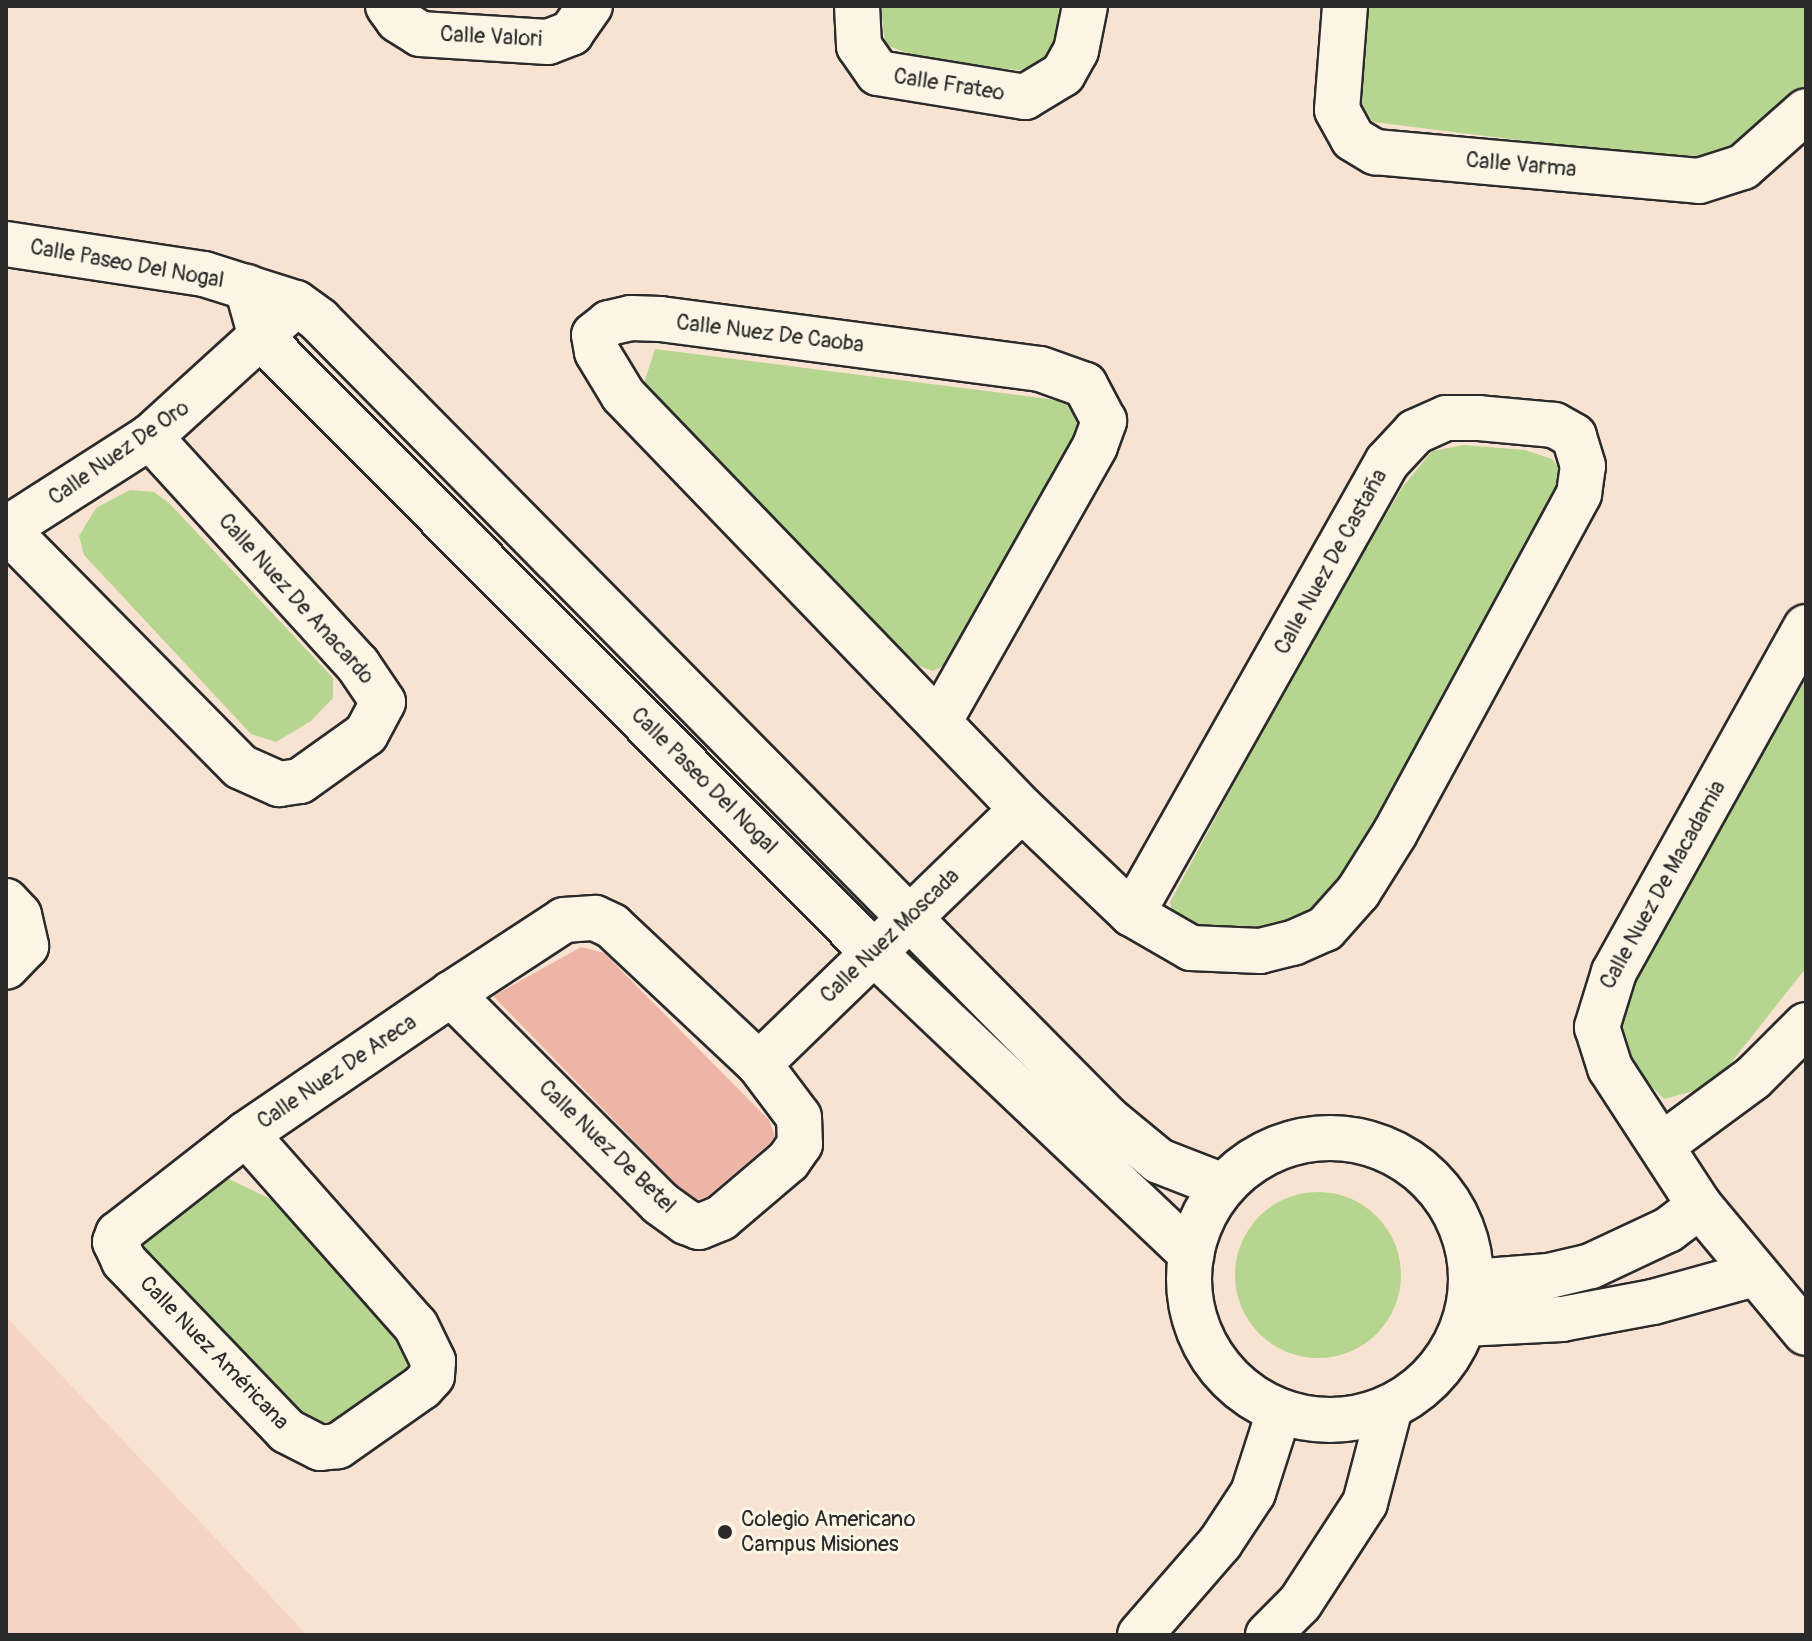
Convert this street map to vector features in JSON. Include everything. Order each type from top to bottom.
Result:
[{"type":"street","name":"Calle Valori","points":[[388,6],[398,20],[420,34],[548,42],[571,33],[590,6]]},
{"type":"street","name":"Calle Frateo","points":[[857,6],[859,46],[878,73],[1025,97],[1063,74],[1076,51],[1085,6]]},
{"type":"street","name":"Calle Varma","points":[[1345,6],[1337,110],[1353,139],[1375,152],[1699,181],[1743,167],[1806,111]]},
{"type":"street","name":"Calle Paseo Del Nogal","points":[[6,244],[190,271],[296,303],[341,339],[912,915],[1126,1136],[1180,1172],[1223,1186]]},
{"type":"street","name":"Calle Paseo Del Nogal","points":[[247,287],[261,337],[873,952],[1191,1254]]},
{"type":"street","name":"Calle Nuez De Oro","points":[[6,529],[150,437],[296,303]]},
{"type":"street","name":"Calle Nuez De Caoba","points":[[939,722],[1095,446],[1104,421],[1085,385],[1040,369],[660,319],[620,320],[594,335],[597,352],[623,395],[1022,809],[1132,914],[1191,948],[1260,951],[1325,929]]},
{"type":"street","name":"Calle Nuez De Castaña","points":[[1132,914],[1387,462],[1415,432],[1446,418],[1554,425],[1574,436],[1583,466],[1579,494],[1395,833],[1358,892],[1325,929]]},
{"type":"street","name":"Calle Nuez De Anacardo","points":[[6,529],[241,767],[279,784],[300,781],[366,734],[383,702],[358,665],[150,437]]},
{"type":"street","name":"Calle Nuez De Macadamia","points":[[1806,627],[1601,1000],[1600,1050],[1700,1206],[1806,1333]]},
{"type":"street","name":"Calle Nuez Moscada","points":[[759,1064],[1022,809]]},
{"type":"street","points":[[6,901],[19,915],[26,946],[6,967]]},
{"type":"street","name":"Calle Nuez De Betel","points":[[451,994],[660,1203],[699,1227],[721,1218],[788,1161],[800,1144],[799,1117],[759,1064],[612,926],[582,916],[564,920]]},
{"type":"street","name":"Calle Nuez De Areca","points":[[118,1234],[246,1134],[564,920]]},
{"type":"street","points":[[1662,1145],[1753,1078],[1806,1025]]},
{"type":"street","name":"Calle Nuez Américana","points":[[118,1234],[115,1242],[124,1261],[304,1443],[338,1446],[422,1387],[432,1376],[433,1361],[416,1326],[246,1134]]},
{"type":"street","points":[[1339,1138],[1382,1147],[1419,1168],[1449,1200],[1467,1239],[1472,1282],[1464,1324],[1447,1359],[1422,1387],[1390,1408],[1343,1420],[1279,1412],[1248,1395],[1211,1357],[1191,1308],[1191,1254],[1197,1230],[1223,1186],[1256,1158],[1297,1141],[1339,1138]]},
{"type":"street","points":[[1472,1282],[1549,1276],[1591,1266],[1643,1244],[1700,1206]]},
{"type":"street","points":[[1464,1324],[1562,1319],[1653,1302],[1754,1274]]},
{"type":"street","points":[[1268,1635],[1300,1603],[1365,1503],[1390,1408]]},
{"type":"street","points":[[1140,1635],[1220,1543],[1253,1493],[1279,1412]]},
{"type":"shaded area","points":[[6,1317],[307,1635],[6,1635]]},
{"type":"green space","points":[[881,6],[1059,6],[1056,38],[1047,64],[1019,70],[934,62],[885,45]]},
{"type":"green space","points":[[1369,6],[1806,6],[1806,84],[1719,155],[1687,161],[1373,122],[1358,98]]},
{"type":"green space","points":[[655,349],[1049,399],[1074,405],[1083,427],[948,663],[933,671],[895,657],[651,403],[644,383]]},
{"type":"green space","points":[[1464,445],[1525,450],[1552,459],[1562,472],[1562,496],[1359,858],[1319,910],[1264,928],[1219,932],[1175,926],[1170,902],[1315,634],[1402,488],[1432,451]]},
{"type":"green space","points":[[130,490],[154,492],[170,504],[333,678],[333,698],[311,721],[276,742],[251,734],[84,555],[79,536],[96,508]]},
{"type":"green space","points":[[1806,675],[1806,968],[1726,1069],[1694,1091],[1664,1099],[1629,1063],[1615,1027],[1647,951]]},
{"type":"green space","points":[[229,1179],[281,1204],[353,1278],[422,1370],[346,1418],[322,1423],[273,1395],[146,1260],[144,1241],[183,1205]]},
{"type":"green space","points":[[1318,1192],[1350,1199],[1376,1217],[1394,1243],[1401,1275],[1394,1307],[1376,1333],[1350,1351],[1318,1358],[1286,1351],[1260,1333],[1242,1307],[1235,1275],[1242,1243],[1260,1217],[1286,1199]]},
{"type":"building","points":[[581,947],[604,953],[769,1120],[775,1136],[769,1144],[708,1196],[698,1200],[676,1184],[493,996]]},
{"type":"place","name":"Colegio Americano Campus Misiones","points":[[725,1532]]}]
